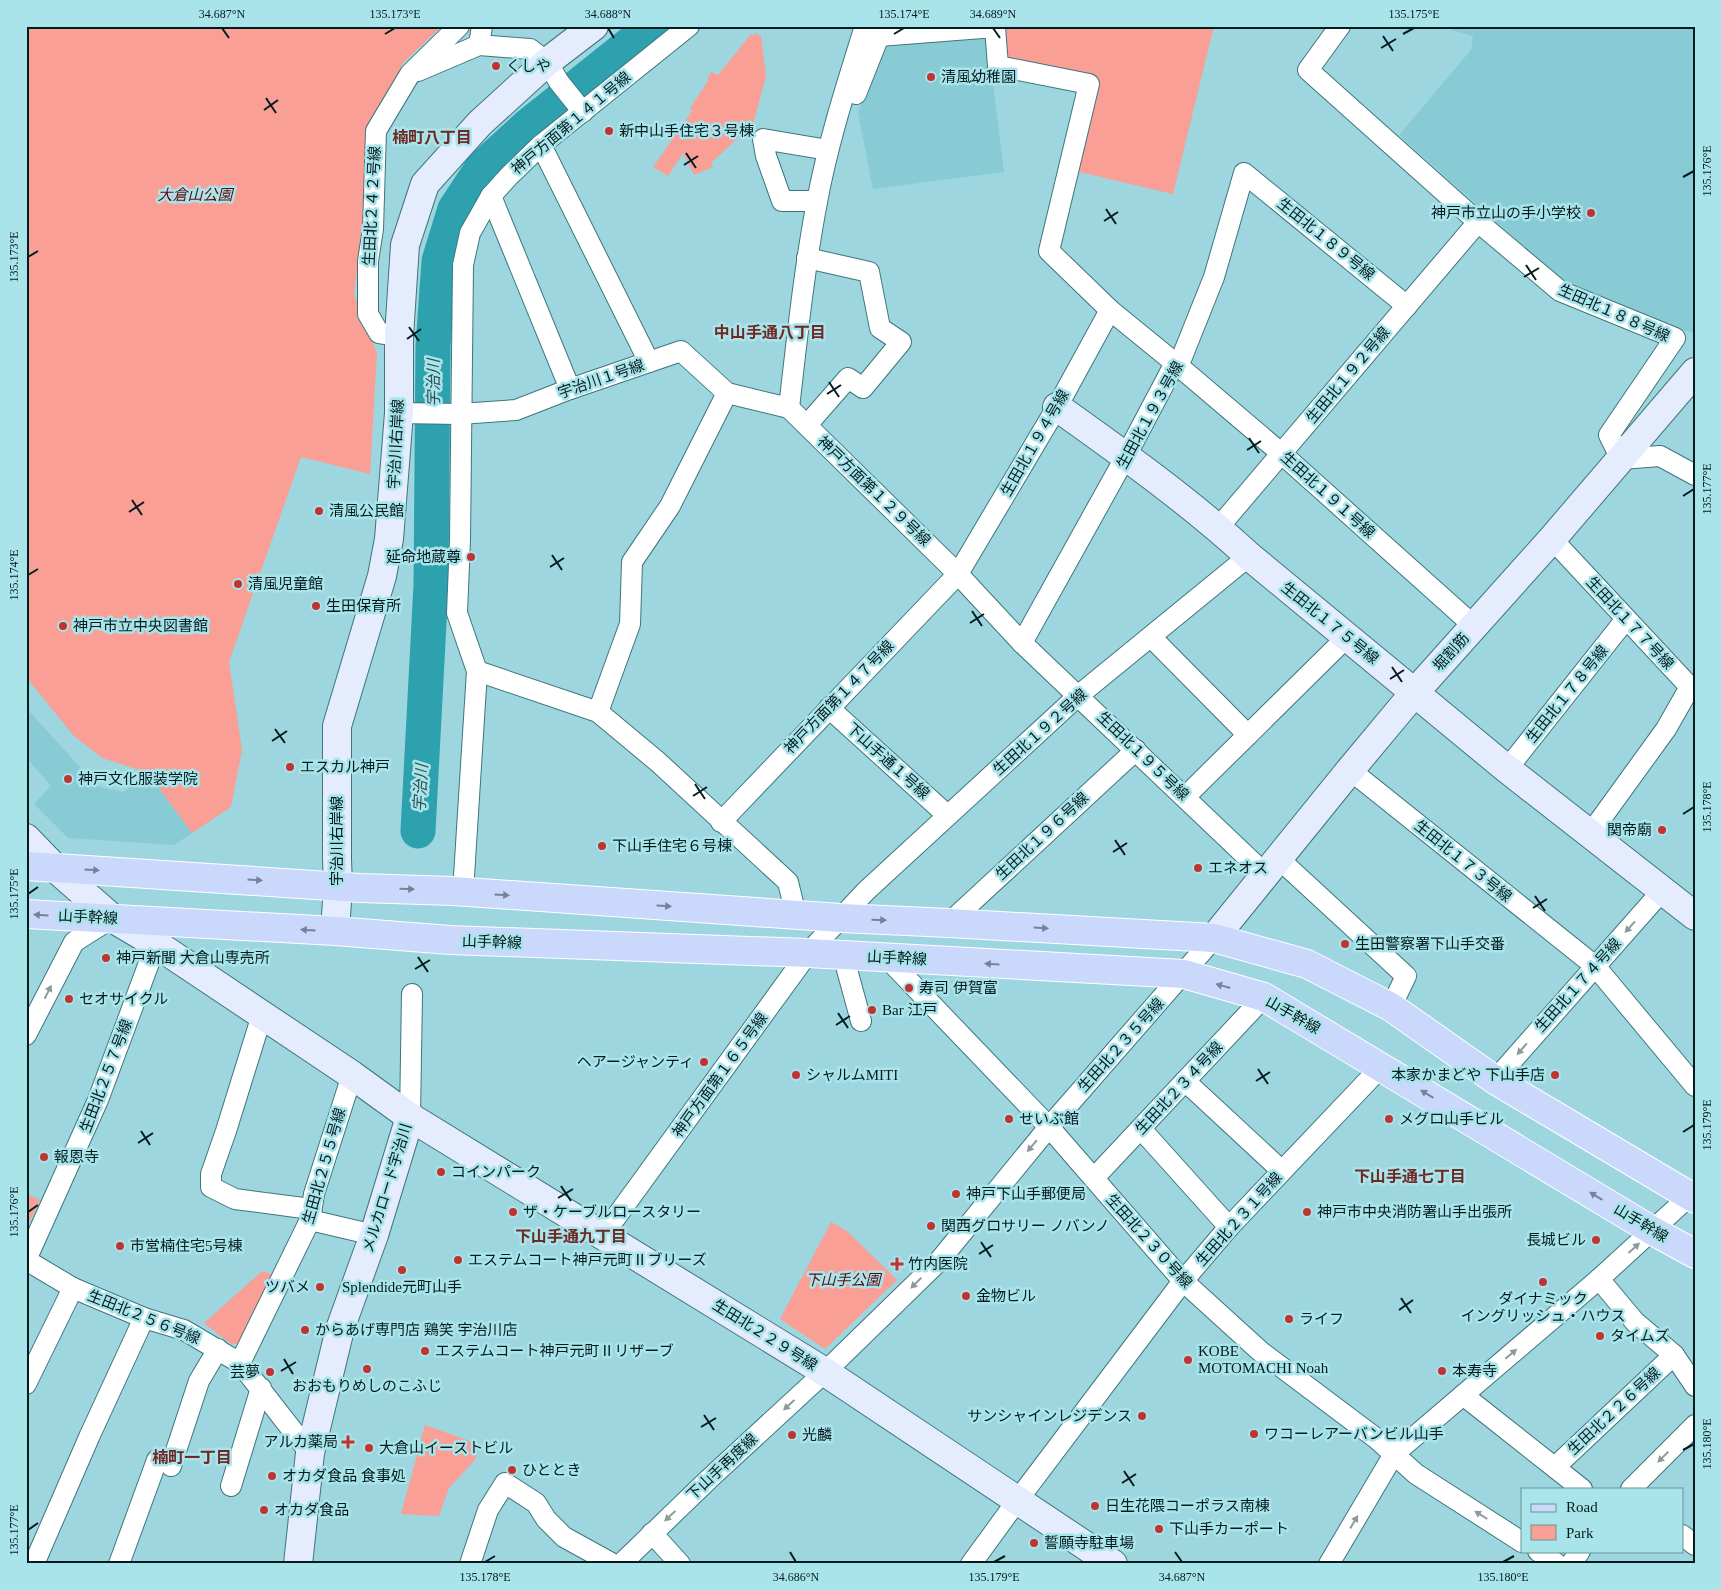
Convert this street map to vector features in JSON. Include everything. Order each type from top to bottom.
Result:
[{"type":"main road","points":[[26,866],[349,887],[458,892],[841,918],[949,922],[1214,938],[1307,964],[1391,1007],[1495,1080],[1694,1197]]},
{"type":"main road","name":"山手幹線","points":[[26,914],[346,932],[450,940],[808,953],[1184,974],[1264,997],[1653,1231],[1695,1254]]},
{"type":"street","name":"生田北２４２号線","points":[[399,336],[379,333],[368,314],[368,261],[373,229],[376,131],[410,74],[459,26]]},
{"type":"street","name":"宇治川右岸線","points":[[346,932],[349,887],[336,859],[337,726],[382,576],[389,539],[393,500],[410,413],[399,336],[405,245],[425,184],[480,124],[553,72],[594,26]]},
{"type":"street","name":"神戸方面第１４１号線","points":[[477,671],[457,613],[460,540],[456,414],[463,265],[470,233],[491,196],[541,145],[580,109],[689,26]]},
{"type":"street","name":"生田北１８８号線","points":[[1340,26],[1308,70],[1478,222],[1560,291],[1675,338],[1609,436],[1621,459]]},
{"type":"street","name":"生田北１９１号線","points":[[877,30],[995,27],[998,66],[1089,84],[1049,251],[1110,310],[1282,454],[1474,626]]},
{"type":"street","points":[[598,712],[630,624],[632,562],[670,506],[727,393],[789,408],[807,258],[828,150],[843,97],[877,30]]},
{"type":"street","points":[[410,74],[437,64],[480,36],[530,49],[553,72],[580,109]]},
{"type":"street","points":[[817,201],[782,201],[766,156],[763,138],[828,150]]},
{"type":"street","points":[[541,145],[649,362]]},
{"type":"street","name":"生田北１８９号線","points":[[1244,173],[1407,306]]},
{"type":"street","name":"生田北１９３号線","points":[[1022,643],[1176,364],[1182,357],[1214,277],[1244,173]]},
{"type":"street","points":[[491,196],[570,389]]},
{"type":"street","name":"生田北１９２号線","points":[[1218,528],[1478,222]]},
{"type":"street","points":[[806,425],[848,378],[863,388],[901,342],[880,328],[869,272],[807,258]]},
{"type":"street","name":"生田北１９４号線","points":[[958,574],[1057,407],[1110,310]]},
{"type":"street","name":"宇治川１号線","points":[[410,413],[456,414],[516,410],[570,389],[681,351],[727,393]]},
{"type":"street","name":"堀割筋","points":[[1214,938],[1414,692],[1552,540],[1695,372]]},
{"type":"street","name":"生田北１７５号線","points":[[1057,407],[1126,456],[1218,528],[1249,556],[1507,769],[1695,916]]},
{"type":"street","name":"神戸方面第１２９号線","points":[[789,408],[958,574]]},
{"type":"street","points":[[1621,459],[1660,456],[1695,475]]},
{"type":"street","name":"生田北１７７号線","points":[[1552,540],[1690,687],[1666,729],[1590,834]]},
{"type":"street","name":"生田北１９２号線","points":[[841,918],[866,891],[947,815],[1079,695],[1249,556]]},
{"type":"street","name":"生田北１９５号線","points":[[958,574],[1022,643],[1079,695],[1184,797],[1272,866],[1406,976],[1391,1007]]},
{"type":"street","name":"神戸方面第１４７号線","points":[[721,822],[958,574]]},
{"type":"street","name":"生田北１７８号線","points":[[1507,769],[1626,619]]},
{"type":"street","points":[[1151,637],[1248,735]]},
{"type":"street","points":[[1184,797],[1347,637]]},
{"type":"street","points":[[458,892],[477,671],[598,712],[658,762],[788,882],[796,915]]},
{"type":"street","name":"下山手通１号線","points":[[829,708],[947,815]]},
{"type":"street","name":"生田北１９６号線","points":[[949,922],[1136,750]]},
{"type":"street","name":"生田北１７３号線","points":[[1350,770],[1595,966],[1695,1086]]},
{"type":"street","name":"メルカロード宇治川","points":[[26,838],[55,868],[112,918],[156,944],[410,1116],[374,1235],[340,1329],[310,1453],[298,1564]]},
{"type":"street","name":"生田北１７４号線","points":[[1495,1080],[1662,891]]},
{"type":"street","points":[[26,1035],[74,942],[112,918]]},
{"type":"street","name":"神戸方面第１６５号線","points":[[603,1235],[808,953],[841,918]]},
{"type":"street","name":"生田北２３５号線","points":[[825,1372],[939,1260],[1048,1127],[1214,938]]},
{"type":"street","name":"生田北２５７号線","points":[[26,1260],[98,1100],[156,944]]},
{"type":"street","points":[[843,955],[861,1021]]},
{"type":"street","name":"生田北２３０号線","points":[[887,958],[1048,1127],[1183,1281],[1260,1351],[1394,1454],[1416,1474],[1521,1541]]},
{"type":"street","points":[[410,1116],[412,994]]},
{"type":"street","name":"生田北２３４号線","points":[[1094,1178],[1264,997]]},
{"type":"street","points":[[262,1015],[211,1174],[211,1187],[235,1199],[311,1214],[374,1235]]},
{"type":"street","name":"生田北２３１号線","points":[[971,1564],[1183,1281],[1229,1227],[1381,1067]]},
{"type":"street","name":"生田北２５５号線","points":[[240,1363],[311,1214],[314,1194],[352,1075]]},
{"type":"street","points":[[1185,1081],[1282,1171]]},
{"type":"street","name":"生田北２２９号線","points":[[410,1116],[825,1372],[1113,1564]]},
{"type":"street","points":[[1141,1129],[1229,1227]]},
{"type":"street","points":[[1329,1564],[1394,1454],[1694,1197]]},
{"type":"street","name":"生田北２５６号線","points":[[26,1260],[73,1288],[144,1318],[184,1330],[240,1363],[310,1453]]},
{"type":"street","points":[[1600,1279],[1636,1322],[1674,1355],[1695,1386]]},
{"type":"street","points":[[26,1384],[73,1288]]},
{"type":"street","points":[[34,1564],[90,1435],[144,1318]]},
{"type":"street","points":[[119,1564],[199,1381],[218,1349]]},
{"type":"street","name":"生田北２２６号線","points":[[1555,1467],[1674,1355]]},
{"type":"street","name":"下山手再度線","points":[[621,1564],[825,1372]]},
{"type":"street","points":[[231,1486],[261,1388]]},
{"type":"street","points":[[1464,1395],[1581,1488]]},
{"type":"street","points":[[1632,1488],[1695,1425]]},
{"type":"street","points":[[470,1564],[488,1510],[505,1483],[536,1503],[546,1519],[564,1537],[613,1564]]},
{"type":"street","points":[[652,1533],[680,1564]]},
{"type":"street","points":[[1684,1537],[1695,1545]]},
{"type":"street","points":[[1539,1552],[1557,1564]]},
{"type":"street","points":[[1571,1564],[1579,1552]]},
{"type":"shaded area","name":"神戸市立山の手小学校","points":[[1453,26],[1695,26],[1695,334],[1574,292],[1399,135],[1471,50],[1473,36],[1452,30]]},
{"type":"shaded area","name":"清風幼稚園","points":[[987,34],[1004,172],[873,189],[858,113],[883,42]]},
{"type":"shaded area","name":"神戸文化服装学院","points":[[28,710],[97,786],[123,792],[148,773],[192,833],[174,845],[68,838],[34,804],[51,786],[26,757],[26,711]]},
{"type":"green space","name":"大倉山公園","points":[[26,26],[442,26],[403,63],[369,129],[362,233],[354,294],[377,353],[370,474],[301,457],[229,662],[242,750],[231,807],[192,833],[148,773],[102,758],[73,735],[26,677]]},
{"type":"green space","points":[[1001,26],[1214,26],[1173,194],[1075,171],[1096,79],[1004,61]]},
{"type":"green space","points":[[755,33],[761,36],[766,76],[753,124],[711,163],[713,167],[694,175],[683,153],[668,176],[653,167],[692,111],[690,108],[708,81],[711,72],[718,75],[751,34],[754,36]]},
{"type":"green space","points":[[26,1194],[40,1200],[26,1229]]},
{"type":"green space","name":"下山手公園","points":[[831,1222],[847,1231],[897,1280],[825,1349],[780,1319]]},
{"type":"green space","points":[[262,1271],[277,1276],[243,1344],[231,1344],[204,1323]]},
{"type":"green space","points":[[425,1425],[480,1445],[475,1460],[449,1488],[439,1516],[401,1514]]},
{"type":"waterway","name":"宇治川","points":[[418,831],[431,585],[433,346],[439,261],[455,209],[482,168],[528,126],[653,26]]},
{"type":"place","name":"くしや","points":[[496,66]]},
{"type":"place","name":"清風幼稚園","points":[[931,77]]},
{"type":"place","name":"新中山手住宅３号棟","points":[[609,131]]},
{"type":"place","name":"神戸市立山の手小学校","points":[[1591,213]]},
{"type":"place","name":"清風公民館","points":[[319,511]]},
{"type":"place","name":"延命地蔵尊","points":[[471,557]]},
{"type":"place","name":"清風児童館","points":[[238,584]]},
{"type":"place","name":"生田保育所","points":[[316,606]]},
{"type":"place","name":"神戸市立中央図書館","points":[[63,626]]},
{"type":"place","name":"エスカル神戸","points":[[290,767]]},
{"type":"place","name":"神戸文化服装学院","points":[[68,779]]},
{"type":"place","name":"関帝廟","points":[[1662,830]]},
{"type":"place","name":"下山手住宅６号棟","points":[[602,846]]},
{"type":"place","name":"エネオス","points":[[1198,868]]},
{"type":"place","name":"生田警察署下山手交番","points":[[1345,944]]},
{"type":"place","name":"神戸新聞 大倉山専売所","points":[[106,958]]},
{"type":"place","name":"寿司 伊賀富","points":[[909,988]]},
{"type":"place","name":"セオサイクル","points":[[69,999]]},
{"type":"place","name":"Bar 江戸","points":[[872,1010]]},
{"type":"place","name":"ヘアージャンティ","points":[[704,1062]]},
{"type":"place","name":"シャルムMITI","points":[[796,1075]]},
{"type":"place","name":"本家かまどや 下山手店","points":[[1555,1075]]},
{"type":"place","name":"せいぶ館","points":[[1009,1119]]},
{"type":"place","name":"メグロ山手ビル","points":[[1389,1119]]},
{"type":"place","name":"報恩寺","points":[[44,1157]]},
{"type":"place","name":"コインパーク","points":[[441,1172]]},
{"type":"place","name":"神戸下山手郵便局","points":[[956,1194]]},
{"type":"place","name":"ザ・ケーブルロースタリー","points":[[513,1212]]},
{"type":"place","name":"神戸市中央消防署山手出張所","points":[[1307,1212]]},
{"type":"place","name":"関西グロサリー ノバンノ","points":[[931,1226]]},
{"type":"place","name":"長城ビル","points":[[1596,1240]]},
{"type":"place","name":"市営楠住宅5号棟","points":[[120,1246]]},
{"type":"place","name":"エステムコート神戸元町Ⅱブリーズ","points":[[458,1260]]},
{"type":"place","name":"竹内医院","points":[[897,1264]]},
{"type":"place","name":"Splendide元町山手","points":[[402,1270]]},
{"type":"place","name":"ダイナミック イングリッシュ・ハウス","points":[[1543,1282]]},
{"type":"place","name":"ツバメ","points":[[320,1287]]},
{"type":"place","name":"金物ビル","points":[[966,1296]]},
{"type":"place","name":"ライフ","points":[[1289,1319]]},
{"type":"place","name":"からあげ専門店 鶏笑 宇治川店","points":[[305,1330]]},
{"type":"place","name":"タイムズ","points":[[1600,1336]]},
{"type":"place","name":"エステムコート神戸元町Ⅱリザーブ","points":[[425,1351]]},
{"type":"place","name":"KOBE MOTOMACHI Noah","points":[[1188,1360]]},
{"type":"place","name":"おおもりめしのこふじ","points":[[367,1369]]},
{"type":"place","name":"本寿寺","points":[[1442,1371]]},
{"type":"place","name":"芸夢","points":[[270,1372]]},
{"type":"place","name":"サンシャインレジデンス","points":[[1142,1416]]},
{"type":"place","name":"ワコーレアーバンビル山手","points":[[1254,1434]]},
{"type":"place","name":"光麟","points":[[792,1435]]},
{"type":"place","name":"アルカ薬局","points":[[348,1442]]},
{"type":"place","name":"大倉山イーストビル","points":[[369,1448]]},
{"type":"place","name":"ひととき","points":[[512,1470]]},
{"type":"place","name":"オカダ食品 食事処","points":[[272,1476]]},
{"type":"place","name":"日生花隈コーポラス南棟","points":[[1095,1506]]},
{"type":"place","name":"オカダ食品","points":[[264,1510]]},
{"type":"place","name":"下山手カーポート","points":[[1159,1529]]},
{"type":"place","name":"誓願寺駐車場","points":[[1034,1543]]},
{"type":"district","name":"楠町八丁目","points":[[432,137]]},
{"type":"district","name":"中山手通八丁目","points":[[770,332]]},
{"type":"district","name":"下山手通七丁目","points":[[1410,1176]]},
{"type":"district","name":"下山手通九丁目","points":[[571,1236]]},
{"type":"district","name":"楠町一丁目","points":[[192,1457]]}]
